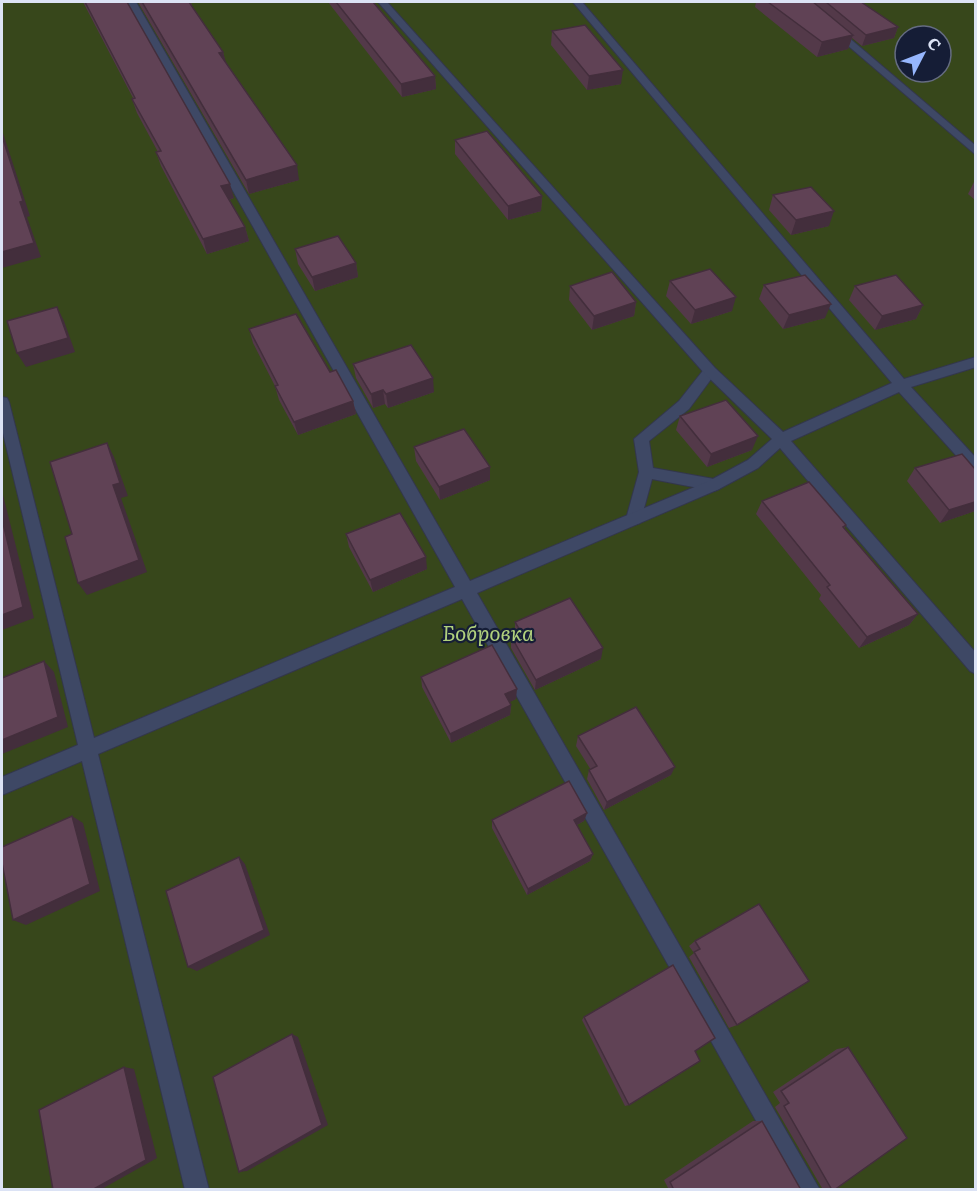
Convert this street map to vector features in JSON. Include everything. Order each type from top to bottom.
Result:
[{"type":"street","points":[[131,2],[808,1190]]},
{"type":"street","points":[[382,2],[710,371],[781,439],[975,666]]},
{"type":"street","points":[[577,2],[901,386],[975,468]]},
{"type":"street","points":[[802,2],[975,152]]},
{"type":"street","points":[[2,786],[714,485],[753,464],[781,439],[901,386],[975,362]]},
{"type":"street","points":[[634,519],[646,472],[641,439],[684,405],[710,371]]},
{"type":"street","points":[[2,402],[197,1190]]},
{"type":"street","points":[[646,472],[714,485]]},
{"type":"green space","name":"Бобровка","points":[[2,2],[975,2],[975,1189],[2,1189]]},
{"type":"building","points":[[85,2],[127,2],[230,184],[221,186],[245,227],[203,239],[156,152],[161,151],[132,99],[135,98]]},
{"type":"building","points":[[142,2],[189,2],[223,52],[219,53],[297,165],[246,180]]},
{"type":"building","points":[[336,2],[373,2],[435,76],[401,84]]},
{"type":"building","points":[[768,2],[813,2],[853,35],[822,42]]},
{"type":"building","points":[[826,2],[861,2],[894,24],[893,28],[866,35]]},
{"type":"building","points":[[585,25],[623,70],[589,76],[552,31]]},
{"type":"building","points":[[487,131],[542,196],[508,206],[455,140]]},
{"type":"building","points":[[2,136],[34,243],[2,252]]},
{"type":"building","points":[[811,187],[834,211],[796,220],[773,195]]},
{"type":"building","points":[[338,236],[356,263],[312,277],[295,249]]},
{"type":"building","points":[[710,269],[736,297],[695,310],[670,281]]},
{"type":"building","points":[[612,272],[636,302],[594,316],[570,286]]},
{"type":"building","points":[[805,275],[831,304],[789,315],[764,285]]},
{"type":"building","points":[[896,275],[923,305],[882,316],[855,286]]},
{"type":"building","points":[[57,307],[68,338],[17,353],[7,321]]},
{"type":"building","points":[[296,314],[330,372],[336,370],[353,401],[294,422],[249,329]]},
{"type":"building","points":[[411,345],[433,378],[386,394],[383,390],[371,394],[353,364]]},
{"type":"building","points":[[726,400],[758,436],[711,454],[680,416]]},
{"type":"building","points":[[464,429],[490,467],[439,487],[414,447]]},
{"type":"building","points":[[107,443],[120,483],[113,485],[139,560],[78,583],[65,537],[72,534],[50,462]]},
{"type":"building","points":[[962,454],[975,469],[975,502],[949,510],[915,468]]},
{"type":"building","points":[[809,482],[846,525],[843,527],[918,614],[867,637],[827,587],[830,585],[762,501]]},
{"type":"building","points":[[400,513],[426,557],[370,580],[346,534]]},
{"type":"building","points":[[2,519],[23,607],[2,615]]},
{"type":"building","points":[[570,598],[603,648],[536,680],[511,636],[521,632],[515,622]]},
{"type":"building","points":[[492,645],[517,689],[505,694],[511,705],[450,734],[421,677]]},
{"type":"building","points":[[44,661],[58,717],[2,740],[2,678]]},
{"type":"building","points":[[636,707],[675,767],[607,802],[589,770],[597,766],[578,736]]},
{"type":"building","points":[[569,781],[587,813],[574,820],[593,854],[528,889],[492,820]]},
{"type":"building","points":[[72,816],[90,884],[13,920],[2,863],[2,847]]},
{"type":"building","points":[[239,857],[264,930],[188,967],[166,891]]},
{"type":"building","points":[[759,904],[809,981],[737,1025],[694,952],[700,949],[695,941]]},
{"type":"building","points":[[673,965],[715,1038],[695,1051],[700,1061],[629,1105],[584,1017]]},
{"type":"building","points":[[292,1034],[322,1125],[239,1172],[213,1077]]},
{"type":"building","points":[[848,1047],[907,1138],[832,1190],[784,1106],[789,1103],[781,1091]]},
{"type":"building","points":[[124,1067],[146,1160],[92,1190],[53,1190],[39,1110]]},
{"type":"building","points":[[762,1121],[801,1190],[674,1190],[670,1182]]}]
